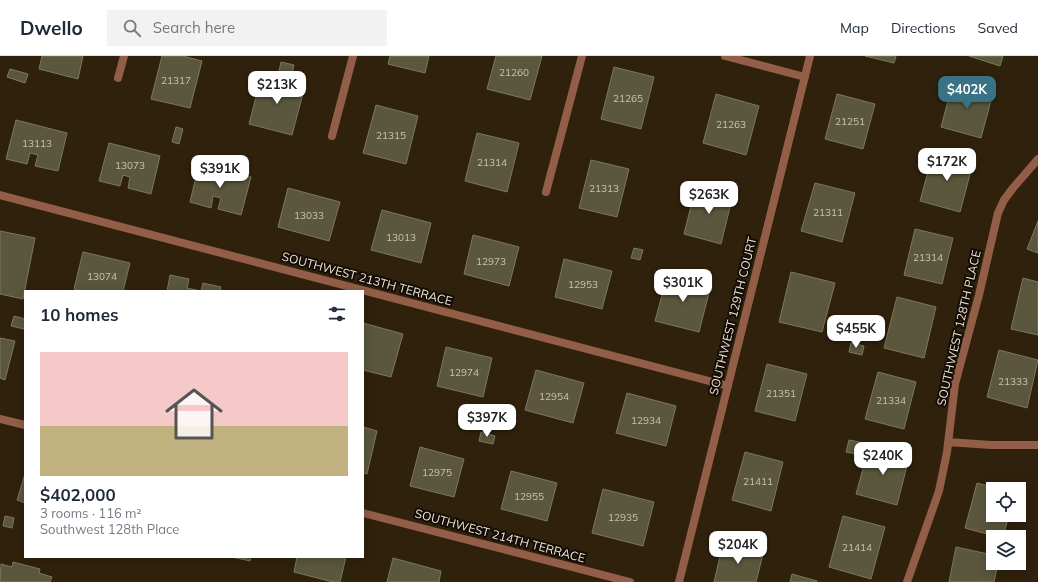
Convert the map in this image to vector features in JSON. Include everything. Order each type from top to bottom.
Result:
[{"type":"street","points":[[118,78],[124,56]]},
{"type":"street","points":[[332,136],[353,56]]},
{"type":"street","points":[[546,192],[582,56]]},
{"type":"street","points":[[725,56],[805,77]]},
{"type":"street","name":"SOUTHWEST 129TH COURT","points":[[679,582],[810,56]]},
{"type":"street","name":"SOUTHWEST 128TH PLACE","points":[[906,582],[939,491],[948,442],[955,384],[979,296],[998,213],[1004,200],[1038,159]]},
{"type":"street","name":"SOUTHWEST 213TH TERRACE","points":[[0,195],[362,290]]},
{"type":"street","name":"SOUTHWEST 213TH TERRACE","points":[[364,290],[728,386]]},
{"type":"street","points":[[0,419],[24,425]]},
{"type":"street","points":[[948,442],[991,445],[1038,445]]},
{"type":"street","name":"SOUTHWEST 214TH TERRACE","points":[[364,513],[630,582]]},
{"type":"building","points":[[42,56],[83,56],[78,79],[39,69]]},
{"type":"building","points":[[162,56],[183,56],[202,61],[190,108],[151,99]]},
{"type":"building","points":[[390,56],[429,56],[425,73],[388,64]]},
{"type":"building","points":[[496,56],[542,56],[530,100],[487,89]]},
{"type":"building","points":[[865,56],[896,56],[894,63]]},
{"type":"building","points":[[969,56],[1003,56],[1000,66]]},
{"type":"building","points":[[281,62],[294,65],[292,75],[279,71]]},
{"type":"building","points":[[614,67],[654,77],[641,129],[601,119]]},
{"type":"building","points":[[10,69],[28,74],[25,83],[7,77]]},
{"type":"building","points":[[262,74],[305,86],[292,135],[249,124]]},
{"type":"building","points":[[953,82],[993,93],[981,138],[941,127]]},
{"type":"building","points":[[716,94],[759,106],[746,155],[703,143]]},
{"type":"building","points":[[837,94],[875,104],[863,149],[825,139]]},
{"type":"building","points":[[376,105],[418,116],[406,164],[363,153]]},
{"type":"building","points":[[16,120],[67,133],[58,171],[35,166],[38,155],[30,153],[27,164],[6,159]]},
{"type":"building","points":[[176,127],[183,129],[179,144],[172,142]]},
{"type":"building","points":[[477,133],[519,143],[507,192],[465,181]]},
{"type":"building","points":[[109,143],[160,156],[151,194],[128,188],[130,177],[123,175],[120,186],[99,181]]},
{"type":"building","points":[[933,153],[973,163],[960,212],[920,201]]},
{"type":"building","points":[[591,160],[629,169],[617,217],[579,208]]},
{"type":"building","points":[[199,164],[251,177],[241,215],[218,209],[221,198],[213,196],[211,208],[190,202]]},
{"type":"building","points":[[815,183],[855,193],[842,242],[801,231]]},
{"type":"building","points":[[696,186],[733,195],[721,244],[684,234]]},
{"type":"building","points":[[288,188],[340,202],[329,241],[278,227]]},
{"type":"building","points":[[382,210],[431,223],[421,263],[371,250]]},
{"type":"building","points":[[1038,221],[1038,253],[1027,249]]},
{"type":"building","points":[[915,229],[953,238],[942,284],[904,275]]},
{"type":"building","points":[[0,231],[35,238],[23,299],[0,294]]},
{"type":"building","points":[[473,235],[519,247],[509,286],[464,274]]},
{"type":"building","points":[[634,248],[643,250],[640,260],[631,258]]},
{"type":"building","points":[[83,252],[130,263],[123,290],[74,289]]},
{"type":"building","points":[[564,259],[612,271],[602,309],[555,297]]},
{"type":"building","points":[[791,272],[835,283],[822,332],[779,322]]},
{"type":"building","points":[[668,273],[711,285],[699,332],[655,321]]},
{"type":"building","points":[[170,275],[189,279],[187,288],[196,290],[167,290]]},
{"type":"building","points":[[1023,278],[1038,282],[1038,335],[1011,329]]},
{"type":"building","points":[[203,283],[221,287],[220,290],[201,290]]},
{"type":"building","points":[[897,297],[936,307],[924,358],[884,348]]},
{"type":"building","points":[[14,316],[24,319],[24,329],[11,326]]},
{"type":"building","points":[[364,323],[403,334],[391,377],[364,370]]},
{"type":"building","points":[[0,338],[15,341],[5,380],[0,378]]},
{"type":"building","points":[[851,343],[864,346],[862,355],[849,352]]},
{"type":"building","points":[[446,347],[492,358],[483,397],[437,386]]},
{"type":"building","points":[[999,350],[1038,360],[1027,408],[987,397]]},
{"type":"building","points":[[767,364],[807,374],[795,421],[755,411]]},
{"type":"building","points":[[536,370],[584,383],[573,423],[525,410]]},
{"type":"building","points":[[878,372],[916,382],[904,429],[865,419]]},
{"type":"building","points":[[627,393],[676,406],[666,446],[616,433]]},
{"type":"building","points":[[364,427],[377,431],[367,474],[364,473]]},
{"type":"building","points":[[481,432],[495,436],[493,444],[479,441]]},
{"type":"building","points":[[849,440],[864,443],[861,455],[846,452]]},
{"type":"building","points":[[420,447],[464,459],[454,497],[410,486]]},
{"type":"building","points":[[869,447],[909,458],[897,505],[856,494]]},
{"type":"building","points":[[745,452],[783,462],[771,511],[732,500]]},
{"type":"building","points":[[511,471],[557,483],[547,521],[501,509]]},
{"type":"building","points":[[24,477],[24,503],[17,500]]},
{"type":"building","points":[[977,483],[986,485],[986,522],[1007,522],[1005,530],[986,530],[986,534],[965,528]]},
{"type":"building","points":[[603,489],[654,502],[643,546],[592,533]]},
{"type":"building","points":[[5,516],[14,518],[12,528],[3,526]]},
{"type":"building","points":[[843,516],[885,527],[871,579],[829,567]]},
{"type":"building","points":[[723,544],[763,554],[756,582],[714,582]]},
{"type":"building","points":[[956,547],[986,553],[986,570],[997,570],[994,582],[949,582]]},
{"type":"building","points":[[236,558],[251,558],[250,561]]},
{"type":"building","points":[[297,558],[346,558],[340,582],[333,582],[294,572]]},
{"type":"building","points":[[393,558],[441,571],[439,582],[387,582]]},
{"type":"building","points":[[13,562],[40,569],[39,573],[52,577],[50,582],[0,582],[1,564],[12,567]]},
{"type":"building","points":[[792,574],[817,581],[817,582],[790,582]]}]
